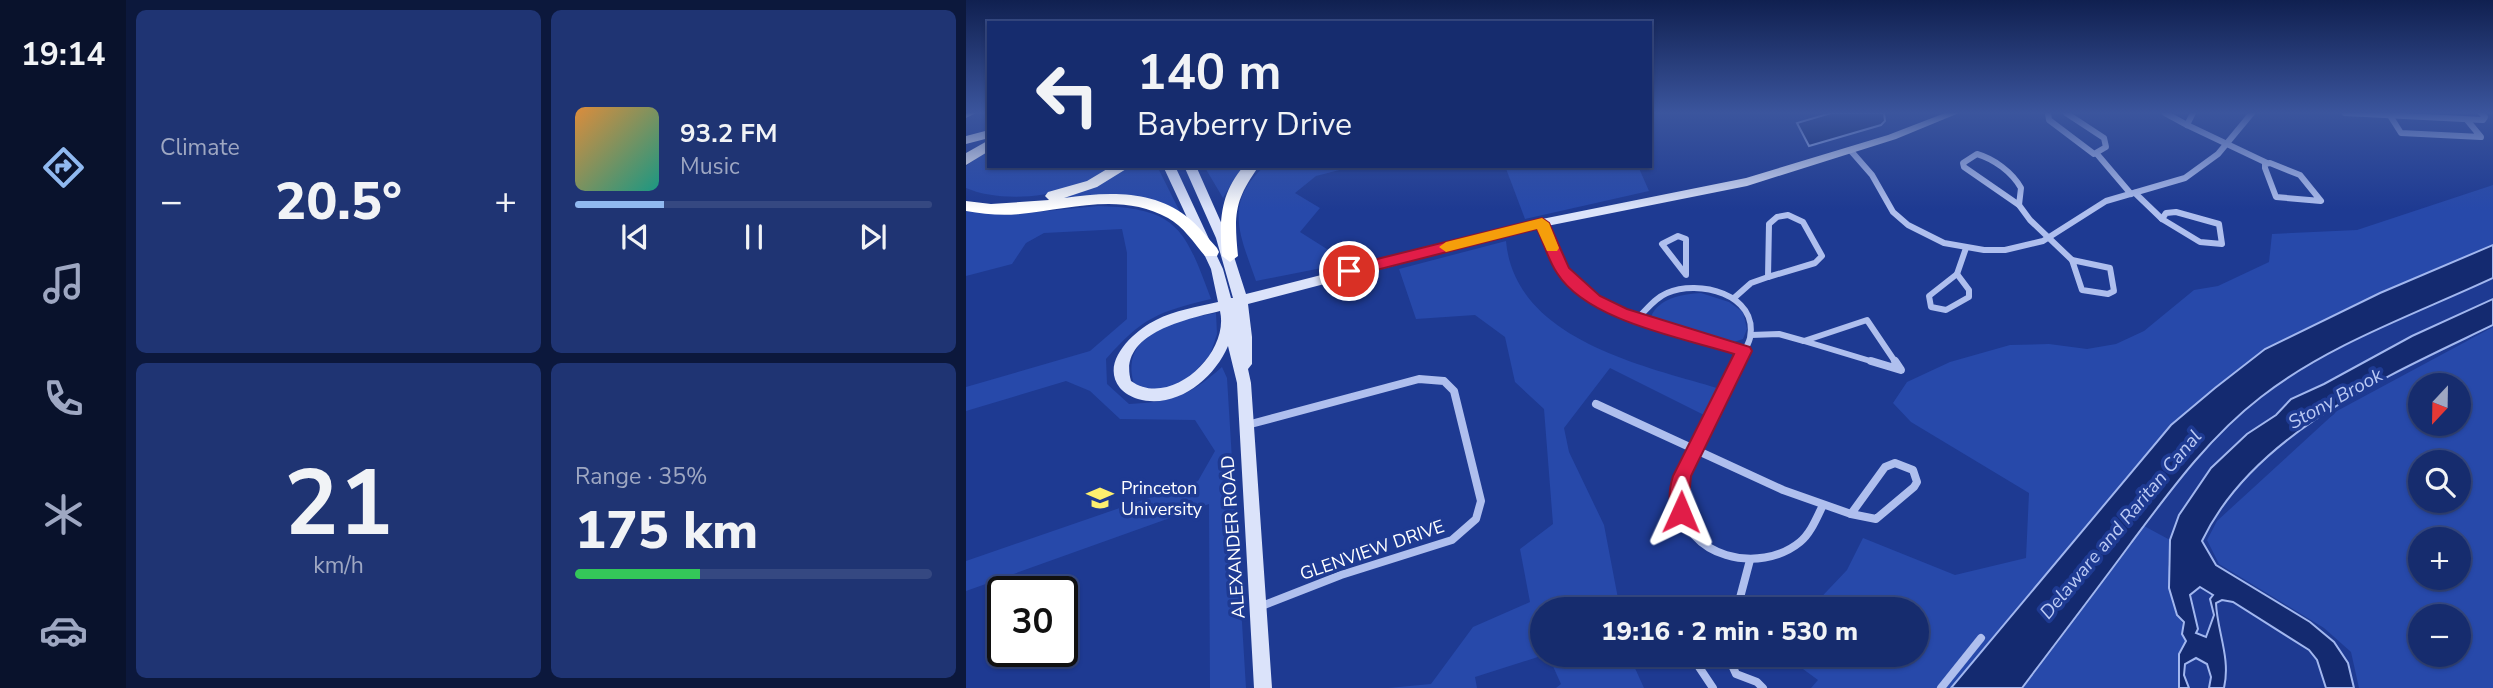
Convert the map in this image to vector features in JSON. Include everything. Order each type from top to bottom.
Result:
[{"type":"highway","points":[[966,160],[987,145]]},
{"type":"highway","points":[[966,196],[998,202],[1042,199],[1092,184],[1120,168]]},
{"type":"highway","points":[[1230,256],[1228,204],[1236,186],[1250,168]]},
{"type":"highway","points":[[966,206],[1004,210],[1108,200],[1143,202],[1178,217],[1211,252]]},
{"type":"main road","points":[[1228,310],[1216,357],[1193,382],[1172,392],[1148,396],[1133,391],[1125,384],[1120,369],[1124,358],[1147,331],[1170,319],[1228,310],[1242,299],[1542,223],[1748,182],[1865,145]]},
{"type":"main road","name":"ALEXANDER ROAD","points":[[1170,168],[1211,252],[1228,310],[1244,383]]},
{"type":"main road","name":"ALEXANDER ROAD","points":[[1191,168],[1230,256],[1242,299],[1246,346],[1244,383],[1263,688]]},
{"type":"street","points":[[2083,145],[2097,155],[2133,194],[2162,219],[2177,230],[2213,246],[2222,244],[2222,226],[2216,222],[2176,212],[2166,213],[2162,219]]},
{"type":"street","points":[[2097,155],[2106,145]]},
{"type":"street","points":[[1851,150],[1872,174],[1884,200],[1900,218],[1924,234],[1966,248],[2008,250],[2048,239],[2090,208],[2190,175],[2226,145]]},
{"type":"street","points":[[2226,145],[2300,174],[2321,201],[2316,204],[2276,197],[2267,178],[2267,163]]},
{"type":"street","points":[[2019,205],[2019,183],[1986,155],[1978,154],[1963,163],[1964,167],[2019,205],[2048,239],[2072,260],[2110,268],[2114,290],[2108,294],[2082,290],[2072,260]]},
{"type":"street","points":[[1734,298],[1751,283],[1815,263],[1822,256],[1799,219],[1782,216],[1769,224],[1768,277]]},
{"type":"street","points":[[1542,223],[1557,260],[1572,282],[1595,300],[1638,318],[1744,351]]},
{"type":"street","points":[[1686,275],[1662,244],[1665,240],[1678,236],[1686,239],[1686,275],[1689,288]]},
{"type":"street","points":[[1957,274],[1969,290],[1969,297],[1946,310],[1931,307],[1928,296],[1957,274],[1966,248]]},
{"type":"street","points":[[1638,318],[1659,298],[1689,288],[1717,290],[1734,298],[1749,317],[1751,335],[1679,489],[1685,523],[1712,550],[1750,560],[1778,555],[1801,541],[1823,505]]},
{"type":"street","points":[[1751,335],[1779,334],[1901,370],[1867,320],[1804,341]]},
{"type":"street","name":"GLENVIEW DRIVE","points":[[1247,425],[1419,379],[1436,379],[1454,391],[1481,500],[1476,519],[1452,540],[1341,575],[1258,607]]},
{"type":"street","points":[[1596,404],[1694,452],[1823,505],[1851,514],[1868,519],[1881,516],[1914,487],[1917,482],[1913,470],[1901,463],[1889,464],[1851,514]]},
{"type":"street","points":[[1740,597],[1750,560]]},
{"type":"street","points":[[1941,688],[1981,638]]},
{"type":"street","points":[[1699,667],[1713,688]]},
{"type":"street","points":[[1733,667],[1736,674],[1763,688]]},
{"type":"shaded area","points":[[987,150],[987,168],[1113,168],[1083,184],[1043,195],[1022,197],[983,193],[966,188],[966,166]]},
{"type":"shaded area","points":[[1123,168],[1158,168],[1180,212],[1126,196],[1050,202]]},
{"type":"shaded area","points":[[1205,168],[1244,168],[1234,179],[1223,198]]},
{"type":"shaded area","points":[[1263,168],[1347,168],[1316,176],[1295,193],[1320,208],[1300,232],[1330,251],[1332,266],[1256,281],[1245,250],[1239,221],[1243,193]]},
{"type":"shaded area","points":[[1506,168],[1639,168],[1649,191],[1525,219]]},
{"type":"shaded area","points":[[2493,185],[2493,245],[2380,293],[2265,349],[2215,388],[2171,425],[1951,688],[1811,688],[1818,680],[1800,667],[1929,667],[1929,597],[1821,597],[1847,570],[1863,538],[1955,575],[2026,558],[2029,493],[1911,422],[1893,403],[1907,382],[1950,362],[2010,345],[2049,344],[2087,349],[2116,344],[2144,331],[2194,290],[2218,286],[2269,262],[2272,234],[2357,230]]},
{"type":"shaded area","points":[[1098,206],[1146,212],[1175,227],[1194,255],[1211,299],[1177,308],[1142,325],[1106,359],[1107,384],[1129,404],[1157,401],[1190,391],[1222,367],[1227,378],[1246,688],[1210,688],[1209,504],[1008,576],[987,576],[987,583],[966,591],[966,561],[1198,481],[1215,451],[1195,420],[1120,419],[1090,391],[1066,381],[966,411],[966,387],[1090,351],[1127,319],[1127,253],[1122,229],[1044,233],[1026,243],[1012,264],[966,276],[966,211],[1007,215]]},
{"type":"shaded area","points":[[1506,241],[1515,275],[1533,303],[1558,326],[1623,359],[1724,390],[1710,418],[1610,368],[1564,428],[1569,452],[1604,525],[1618,597],[1530,597],[1530,602],[1520,549],[1553,524],[1544,409],[1515,382],[1505,337],[1475,315],[1416,319],[1399,269]]},
{"type":"shaded area","points":[[1701,293],[1729,302],[1743,312],[1747,329],[1743,339],[1731,343],[1651,317],[1665,301]]},
{"type":"shaded area","points":[[1216,313],[1217,334],[1210,355],[1191,376],[1165,390],[1135,387],[1131,369],[1134,354],[1142,342],[1168,326]]},
{"type":"shaded area","points":[[2493,327],[2493,688],[2359,688],[2351,652],[2324,628],[2219,564],[2207,540],[2217,521],[2337,411]]},
{"type":"shaded area","points":[[2144,526],[2170,540],[2168,564],[2186,641],[2179,654],[2179,688],[2022,688]]},
{"type":"shaded area","points":[[1530,602],[1530,659],[1475,677],[1477,688],[1388,688],[1431,684],[1473,627]]},
{"type":"shaded area","points":[[1553,667],[1634,667],[1644,688],[1556,688],[1561,684]]},
{"type":"water","name":"Delaware and Raritan Canal","points":[[2493,245],[2493,278],[2374,331],[2315,361],[2261,397],[2224,429],[2176,484],[2022,688],[1951,688],[2171,425],[2215,388],[2265,349],[2380,293]]},
{"type":"water","name":"Stony Brook","points":[[2493,299],[2493,325],[2369,387],[2290,438],[2255,468],[2225,502],[2202,541],[2216,565],[2310,622],[2334,642],[2348,663],[2354,688],[2326,688],[2317,660],[2309,650],[2233,602],[2222,600],[2216,603],[2225,655],[2224,688],[2209,688],[2211,677],[2207,664],[2196,658],[2185,664],[2184,675],[2189,688],[2179,688],[2179,654],[2186,641],[2182,634],[2184,622],[2177,615],[2169,588],[2170,540],[2179,515],[2211,468],[2247,434],[2276,415],[2291,399],[2412,336]],"holes":[[[2200,587],[2213,595],[2210,599],[2214,615],[2206,637],[2196,633],[2198,629],[2190,595]]]},
{"type":"slow traffic","points":[[1446,247],[1542,223],[1552,248]]},
{"type":"place","name":"Princeton University","points":[[1100,498]]},
{"type":"route","points":[[1349,271],[1542,223],[1563,271],[1582,292],[1622,313],[1744,351],[1682,476],[1678,500],[1681,512]]}]
